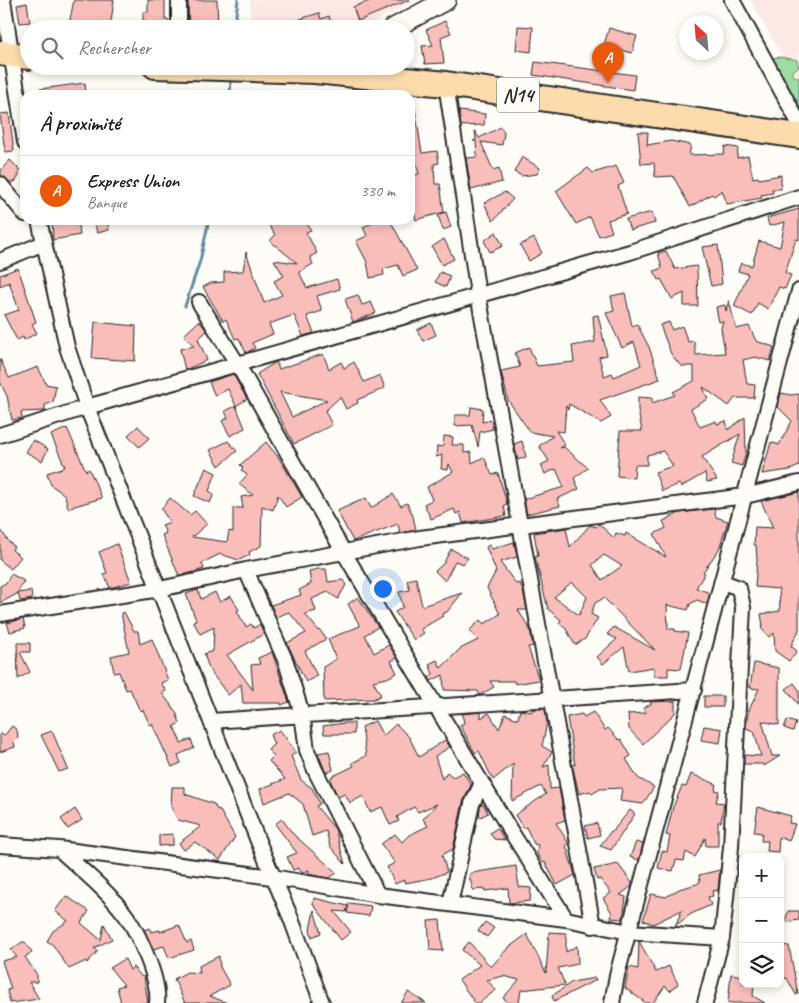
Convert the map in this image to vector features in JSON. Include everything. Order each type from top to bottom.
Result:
[{"type":"highway","name":"N14","points":[[370,75],[446,84],[799,136]]},
{"type":"street","points":[[3,0],[20,106]]},
{"type":"street","points":[[178,0],[179,20]]},
{"type":"street","points":[[405,20],[427,5],[446,0]]},
{"type":"street","points":[[732,0],[799,123]]},
{"type":"street","points":[[446,84],[478,294],[593,926]]},
{"type":"street","points":[[0,184],[20,208]]},
{"type":"street","points":[[0,435],[87,407],[630,252],[799,197]]},
{"type":"street","points":[[40,225],[68,347],[87,407],[272,877],[290,916],[322,1003]]},
{"type":"street","points":[[0,261],[44,243]]},
{"type":"street","points":[[612,1003],[629,932],[799,291]]},
{"type":"street","points":[[199,302],[238,365],[343,551],[566,919]]},
{"type":"street","points":[[0,614],[160,589],[343,551],[520,523],[745,496],[799,483]]},
{"type":"street","points":[[246,570],[286,662],[302,714],[307,750],[315,770],[378,895]]},
{"type":"street","points":[[705,1003],[722,938],[731,847],[743,607],[740,588],[723,582]]},
{"type":"street","points":[[211,721],[694,690]]},
{"type":"street","points":[[450,904],[472,804],[482,783]]},
{"type":"street","points":[[0,845],[59,850],[272,877],[378,895],[566,919],[629,932],[722,938]]},
{"type":"street","points":[[59,850],[120,908],[127,918],[156,980],[157,1003]]},
{"type":"shaded area","points":[[250,0],[412,0],[412,2],[377,20],[250,20]]},
{"type":"shaded area","points":[[750,0],[799,0],[799,85]]},
{"type":"green space","points":[[780,57],[797,60],[799,67],[792,71],[792,75],[799,78],[799,131],[771,58]]},
{"type":"building","points":[[74,0],[114,0],[111,20],[70,20]]},
{"type":"building","points":[[148,0],[165,0],[165,20],[143,20],[143,12],[148,12]]},
{"type":"building","points":[[188,0],[217,0],[218,20],[189,20]]},
{"type":"building","points":[[372,0],[409,0],[360,20],[358,20],[353,7]]},
{"type":"building","points":[[27,3],[30,20],[20,20],[20,23],[17,5]]},
{"type":"building","points":[[319,13],[321,19],[329,16],[330,20],[300,20]]},
{"type":"building","points":[[445,21],[451,33],[441,37],[444,63],[425,64],[422,46],[433,45],[426,30]]},
{"type":"building","points":[[518,26],[533,27],[531,52],[516,50]]},
{"type":"building","points":[[609,28],[637,36],[632,53],[604,45]]},
{"type":"building","points":[[535,62],[635,75],[633,90],[533,75]]},
{"type":"building","points":[[85,83],[86,90],[40,90]]},
{"type":"building","points":[[415,109],[422,153],[437,151],[439,163],[434,164],[435,184],[440,184],[444,212],[416,220],[415,175],[419,174],[415,160]]},
{"type":"building","points":[[459,111],[485,114],[484,125],[461,126]]},
{"type":"building","points":[[9,113],[14,151],[5,152],[0,114]]},
{"type":"building","points":[[501,127],[504,133],[502,145],[481,142],[493,170],[499,168],[502,182],[471,190],[466,158],[477,157],[476,141],[473,141],[476,140],[475,131],[479,138]]},
{"type":"building","points":[[638,132],[648,132],[647,145],[671,141],[691,145],[689,155],[724,154],[725,146],[738,148],[737,158],[748,156],[753,178],[758,177],[759,179],[781,175],[781,189],[772,189],[773,193],[761,195],[762,198],[727,204],[722,190],[714,196],[712,194],[690,207],[673,176],[655,177],[654,163],[641,164]]},
{"type":"building","points":[[522,157],[540,168],[537,174],[522,176],[514,172]]},
{"type":"building","points":[[10,160],[19,169],[19,176],[15,182],[10,182],[1,176],[1,170]]},
{"type":"building","points":[[616,166],[624,183],[618,186],[627,214],[608,220],[612,232],[599,236],[590,217],[576,224],[556,191],[588,168],[593,173]]},
{"type":"building","points":[[505,192],[513,199],[493,221],[484,203]]},
{"type":"building","points":[[799,209],[799,240],[796,239],[785,273],[791,275],[785,289],[779,287],[768,309],[758,303],[752,315],[734,306],[748,274],[738,271],[741,263],[752,266],[759,241],[780,247],[785,222],[769,226],[767,218]]},
{"type":"building","points":[[446,212],[451,227],[443,230],[438,215]]},
{"type":"building","points":[[652,212],[655,223],[630,230],[626,219]]},
{"type":"building","points":[[52,225],[79,225],[80,235],[53,240]]},
{"type":"building","points":[[95,225],[108,225],[109,230],[97,233]]},
{"type":"building","points":[[269,225],[308,225],[311,230],[306,232],[317,253],[310,257],[313,264],[299,272],[307,288],[337,279],[340,289],[317,296],[322,311],[307,316],[314,333],[303,336],[294,315],[269,324],[273,334],[252,343],[255,348],[246,353],[239,338],[235,339],[226,319],[223,321],[203,287],[211,283],[224,282],[224,272],[243,271],[246,252],[264,303],[282,295],[274,281],[284,276],[274,260],[297,263],[270,241],[275,235]]},
{"type":"building","points":[[368,225],[393,225],[417,270],[403,276],[398,265],[383,269],[384,275],[370,278],[367,262],[356,241],[367,236],[363,227]]},
{"type":"building","points":[[496,232],[503,246],[490,252],[484,241]]},
{"type":"building","points":[[534,238],[542,253],[529,261],[520,245]]},
{"type":"building","points":[[444,239],[454,259],[442,265],[432,247]]},
{"type":"building","points":[[718,245],[722,284],[711,286],[702,247]]},
{"type":"building","points":[[666,251],[675,269],[697,266],[698,306],[684,306],[684,293],[672,299],[661,279],[659,280],[654,271],[662,268],[658,253]]},
{"type":"building","points":[[18,268],[36,322],[32,324],[37,333],[24,340],[23,337],[17,340],[4,315],[19,310],[9,282],[0,286],[0,275]]},
{"type":"building","points":[[440,272],[450,276],[446,287],[435,282]]},
{"type":"building","points":[[625,293],[632,326],[637,324],[649,347],[660,379],[600,400],[611,417],[601,423],[569,404],[568,410],[566,406],[564,432],[556,431],[565,445],[560,448],[564,447],[588,468],[574,478],[579,489],[557,499],[560,506],[527,514],[524,499],[564,487],[556,469],[545,474],[541,465],[549,461],[539,446],[553,436],[530,432],[508,400],[501,371],[520,367],[515,353],[529,347],[537,366],[574,362],[572,346],[595,342],[593,316],[598,315],[607,355],[599,357],[604,376],[612,373],[614,377],[641,365],[634,342],[622,348],[606,313],[614,311],[611,296]]},
{"type":"building","points":[[358,295],[362,305],[371,302],[376,313],[353,322],[345,299]]},
{"type":"building","points":[[729,300],[736,329],[749,326],[756,341],[774,347],[770,361],[755,357],[743,360],[747,384],[755,385],[754,398],[735,398],[729,406],[703,387],[708,399],[691,409],[700,427],[716,421],[717,424],[726,421],[728,430],[745,417],[746,453],[742,466],[731,463],[740,434],[702,457],[717,480],[707,482],[705,473],[681,487],[679,484],[662,491],[655,472],[673,466],[663,451],[647,455],[647,465],[635,465],[634,478],[617,476],[620,431],[642,431],[638,410],[638,397],[652,398],[652,403],[675,395],[673,392],[694,381],[694,366],[681,366],[671,354],[660,325],[669,322],[672,330],[682,326],[688,342],[694,341],[696,355],[725,353],[721,328],[723,321],[719,322],[716,307],[725,305],[726,311]]},
{"type":"building","points":[[199,321],[207,331],[198,339],[207,360],[185,370],[180,349],[194,346],[184,335]]},
{"type":"building","points":[[95,322],[136,326],[135,361],[92,358]]},
{"type":"building","points":[[431,323],[436,335],[423,341],[417,330]]},
{"type":"building","points":[[323,354],[329,369],[341,362],[344,368],[354,362],[364,382],[380,375],[385,388],[357,400],[358,403],[346,409],[340,397],[325,411],[332,425],[294,444],[257,374],[276,362],[279,369]],"holes":[[[280,392],[327,400],[292,417]]]},
{"type":"building","points":[[0,359],[9,378],[38,367],[46,384],[56,386],[53,402],[45,405],[45,411],[21,412],[22,418],[12,420],[7,396],[0,382]]},
{"type":"building","points":[[233,374],[247,399],[236,406],[228,389],[215,396],[209,382]]},
{"type":"building","points":[[781,393],[799,394],[799,466],[790,470],[762,474],[771,442],[779,445],[792,421],[778,407]]},
{"type":"building","points":[[236,406],[245,428],[230,436],[222,421],[228,418],[225,411]]},
{"type":"building","points":[[471,407],[483,409],[482,422],[491,420],[493,429],[480,432],[478,447],[472,425],[455,426],[455,415],[470,415]]},
{"type":"building","points":[[138,426],[149,438],[139,447],[128,435]]},
{"type":"building","points":[[67,428],[86,471],[89,469],[102,498],[68,508],[65,495],[51,485],[47,473],[65,467],[51,435]]},
{"type":"building","points":[[444,436],[453,437],[452,445],[464,445],[464,453],[471,452],[472,463],[484,457],[492,475],[498,473],[507,505],[504,506],[506,516],[463,523],[460,512],[456,514],[454,509],[431,519],[424,504],[432,500],[427,487],[453,472],[449,464],[448,470],[441,469],[442,455],[436,457],[437,446],[443,447]]},
{"type":"building","points":[[33,440],[48,449],[42,461],[26,452]]},
{"type":"building","points":[[228,441],[237,451],[219,466],[210,450]]},
{"type":"building","points":[[522,441],[526,457],[518,460],[514,444]]},
{"type":"building","points":[[266,442],[279,458],[302,497],[286,507],[278,495],[273,510],[262,506],[261,546],[249,552],[250,555],[239,560],[220,554],[202,563],[204,569],[179,576],[162,535],[166,533],[162,525],[170,522],[161,509],[170,498],[190,515],[195,511],[207,524],[192,537],[227,542],[229,531],[233,532],[233,508],[243,508],[241,497],[253,495],[239,484],[247,475],[241,470],[243,468],[240,465]]},
{"type":"building","points":[[206,468],[216,473],[209,491],[214,494],[210,503],[194,496]]},
{"type":"building","points":[[799,492],[799,630],[791,646],[797,651],[789,661],[775,651],[774,633],[769,637],[761,628],[763,626],[761,614],[780,611],[779,589],[755,587],[757,560],[756,545],[754,545],[755,527],[773,528],[761,501]]},
{"type":"building","points":[[393,494],[401,506],[407,503],[413,516],[416,530],[400,533],[398,524],[353,541],[337,511],[366,498],[371,508]]},
{"type":"building","points":[[714,509],[716,517],[728,521],[719,549],[703,572],[705,573],[696,588],[710,593],[707,604],[697,600],[690,604],[688,610],[667,605],[668,629],[688,633],[681,669],[668,668],[668,676],[654,676],[654,667],[629,671],[624,647],[603,664],[597,657],[617,639],[607,634],[614,627],[655,650],[604,598],[595,603],[591,614],[598,618],[585,639],[575,645],[566,629],[559,623],[561,620],[548,609],[535,557],[538,556],[534,533],[566,528],[570,547],[590,525],[596,527],[599,524],[614,538],[616,533],[625,536],[626,533],[666,557],[654,534],[666,528],[663,521],[679,513]],"holes":[[[604,555],[622,566],[602,580],[592,565]],[[572,582],[587,597],[579,615],[554,597]]]},
{"type":"building","points":[[0,529],[14,546],[12,550],[21,557],[11,569],[0,560]]},
{"type":"building","points":[[514,542],[517,557],[500,562],[516,584],[520,583],[523,591],[527,610],[518,610],[530,629],[533,646],[528,647],[539,680],[515,684],[514,681],[490,681],[494,687],[480,695],[478,691],[444,690],[443,675],[431,681],[429,678],[433,674],[429,664],[437,660],[441,668],[460,649],[478,640],[469,631],[480,620],[484,624],[500,614],[487,588],[496,571],[486,547],[489,545],[492,549]]},
{"type":"building","points":[[117,544],[131,582],[110,588],[104,574],[107,573],[99,552]]},
{"type":"building","points":[[451,549],[468,558],[463,564],[455,561],[445,581],[435,571],[443,564]]},
{"type":"building","points":[[326,569],[328,582],[343,580],[346,585],[338,599],[328,592],[312,599],[316,611],[305,614],[326,639],[305,651],[317,676],[306,682],[287,643],[306,633],[289,612],[276,617],[271,605],[301,595],[299,590],[311,584],[309,571]]},
{"type":"building","points":[[11,574],[24,581],[17,594],[0,603],[0,586],[6,583]]},
{"type":"building","points":[[416,578],[422,606],[462,593],[447,612],[442,614],[443,616],[421,629],[424,633],[414,640],[395,612],[403,607],[399,592],[410,590],[407,580]]},
{"type":"building","points":[[198,590],[201,599],[215,592],[220,602],[231,596],[246,627],[251,624],[254,628],[260,624],[264,634],[227,655],[253,690],[251,665],[260,664],[258,658],[272,652],[289,702],[281,705],[281,703],[243,703],[241,684],[228,695],[210,671],[204,654],[213,651],[214,627],[200,634],[193,621],[196,620],[186,594]]},
{"type":"building","points":[[31,591],[32,599],[20,601],[18,593]]},
{"type":"building","points":[[358,597],[378,627],[365,635],[374,653],[389,645],[397,658],[391,661],[397,673],[387,678],[373,681],[381,695],[374,699],[324,701],[323,667],[336,659],[328,639],[360,626],[348,604]]},
{"type":"building","points":[[124,612],[134,631],[138,631],[140,644],[152,639],[168,680],[161,683],[166,691],[162,693],[176,712],[180,723],[174,726],[181,743],[191,739],[194,748],[178,755],[181,763],[172,767],[152,724],[150,725],[143,710],[140,711],[130,689],[126,690],[119,672],[114,673],[111,656],[129,652],[121,613]]},
{"type":"building","points":[[23,619],[25,628],[10,632],[7,623]]},
{"type":"building","points":[[17,643],[30,643],[30,652],[20,652],[30,672],[18,679]]},
{"type":"building","points":[[754,663],[779,668],[779,725],[762,721],[772,756],[780,756],[764,766],[764,764],[744,764],[744,755],[761,756],[754,731],[746,728],[748,712],[759,689],[750,688]]},
{"type":"building","points":[[794,683],[799,690],[799,705],[786,689]]},
{"type":"building","points":[[704,696],[723,696],[723,707],[704,707]]},
{"type":"building","points":[[675,701],[675,713],[643,744],[629,729],[628,714],[646,713],[643,708],[651,704],[650,702]]},
{"type":"building","points":[[533,709],[545,709],[547,723],[542,746],[552,752],[543,767],[549,765],[550,789],[559,788],[565,820],[556,823],[569,844],[566,845],[575,875],[557,885],[545,862],[543,863],[537,854],[538,845],[534,844],[526,827],[523,828],[515,815],[546,794],[541,786],[512,801],[513,764],[493,780],[479,751],[475,753],[460,725],[464,723],[462,714],[481,712],[481,718],[489,713],[499,729],[505,714],[518,719],[520,710],[531,712]]},
{"type":"building","points":[[593,712],[605,730],[608,728],[619,740],[621,739],[631,756],[626,759],[638,778],[654,787],[643,804],[620,801],[622,788],[600,789],[592,794],[590,791],[579,794],[572,764],[575,765],[567,717],[582,714],[584,717]]},
{"type":"building","points":[[787,720],[796,723],[793,731],[784,728]]},
{"type":"building","points":[[375,721],[383,736],[396,724],[409,737],[419,757],[445,740],[450,747],[435,756],[442,779],[447,772],[453,777],[463,772],[471,785],[463,802],[453,849],[442,855],[447,872],[432,878],[405,883],[404,880],[395,884],[387,867],[395,863],[381,844],[395,834],[402,842],[409,835],[428,826],[423,819],[437,804],[418,812],[414,807],[397,817],[399,821],[390,825],[382,807],[370,812],[363,796],[350,803],[345,794],[338,797],[331,782],[331,777],[354,766],[352,763],[366,756],[362,727]]},
{"type":"building","points":[[354,723],[354,734],[324,734],[323,726]]},
{"type":"building","points":[[12,726],[17,730],[18,738],[14,742],[15,747],[0,752],[0,733],[4,736]]},
{"type":"building","points":[[704,726],[722,729],[720,743],[701,740]]},
{"type":"building","points":[[280,730],[296,752],[291,756],[301,780],[312,788],[320,804],[316,806],[335,829],[345,864],[330,846],[326,831],[312,836],[303,804],[289,793],[264,803],[260,789],[285,779],[269,761],[274,756],[268,750],[274,744],[270,735]]},
{"type":"building","points":[[52,731],[68,769],[59,772],[41,735]]},
{"type":"building","points":[[329,751],[333,770],[326,773],[318,753]]},
{"type":"building","points":[[691,774],[716,784],[715,790],[719,791],[716,802],[724,803],[721,822],[718,822],[718,846],[706,846],[705,838],[695,857],[686,852],[684,861],[676,860],[673,871],[658,868],[662,851],[667,852],[670,836],[666,835],[673,807],[682,786],[686,787]]},
{"type":"building","points":[[172,787],[185,787],[185,794],[214,804],[217,810],[219,809],[235,837],[220,860],[195,842],[184,850],[179,843],[201,826],[178,820],[171,807]]},
{"type":"building","points":[[483,804],[488,813],[479,818],[480,807]]},
{"type":"building","points":[[758,807],[791,816],[789,823],[795,824],[789,841],[779,837],[778,852],[767,851],[768,841],[761,841],[762,833],[754,832]]},
{"type":"building","points":[[75,809],[82,820],[68,829],[61,819]]},
{"type":"building","points":[[630,810],[635,814],[611,850],[600,846],[611,831]]},
{"type":"building","points":[[282,819],[293,834],[337,873],[329,878],[308,874],[309,870],[302,873],[298,868],[293,870],[287,857],[297,853],[275,824]]},
{"type":"building","points":[[597,823],[600,835],[588,838],[585,826]]},
{"type":"building","points":[[497,828],[505,840],[494,839],[490,833]]},
{"type":"building","points":[[173,834],[173,845],[159,846],[159,835]]},
{"type":"building","points":[[636,842],[643,844],[639,860],[630,857]]},
{"type":"building","points":[[618,864],[632,883],[632,886],[620,895],[626,897],[623,919],[611,918],[612,913],[603,898],[611,893],[600,879],[597,880],[594,869]]},
{"type":"building","points":[[516,866],[519,887],[531,888],[530,901],[509,903],[508,888],[485,891],[485,889],[473,890],[469,875],[471,873]]},
{"type":"building","points":[[720,870],[718,890],[712,891],[713,896],[708,897],[711,905],[691,914],[675,926],[682,910],[653,924],[643,920],[651,894],[666,897],[679,889],[700,882],[699,875]]},
{"type":"building","points":[[66,896],[89,911],[81,923],[101,940],[104,924],[112,939],[94,948],[98,951],[87,963],[86,961],[69,969],[53,945],[47,941],[53,931],[68,921],[55,911]]},
{"type":"building","points":[[314,898],[348,906],[346,912],[334,911],[351,932],[341,940],[313,904]]},
{"type":"building","points":[[349,903],[371,906],[369,916],[347,913]]},
{"type":"building","points":[[314,910],[321,933],[312,937],[310,930]]},
{"type":"building","points":[[788,911],[799,911],[799,920],[785,922]]},
{"type":"building","points":[[440,920],[443,951],[430,950],[428,921]]},
{"type":"building","points":[[485,922],[494,928],[487,937],[478,931]]},
{"type":"building","points":[[179,925],[187,943],[191,941],[194,950],[169,958],[164,946],[153,949],[144,930],[150,928],[151,932],[160,930],[160,932]]},
{"type":"building","points":[[549,932],[566,933],[566,952],[577,946],[578,964],[558,968],[565,985],[521,990],[519,1003],[509,1003],[503,998],[519,980],[503,976],[487,980],[496,990],[479,1003],[475,1003],[459,980],[480,965],[462,950],[469,942],[491,967],[508,948],[527,934],[546,973]]},
{"type":"building","points":[[639,941],[656,972],[669,966],[678,984],[670,991],[665,986],[653,1003],[646,1003],[625,988],[629,967],[638,969]]},
{"type":"building","points":[[25,942],[32,952],[25,957],[37,975],[37,982],[29,982],[39,999],[10,1003],[7,990],[11,989],[2,961],[17,957],[11,950]]},
{"type":"building","points":[[784,945],[789,946],[798,994],[796,995],[787,978],[784,978]]},
{"type":"building","points":[[219,956],[220,967],[230,985],[210,996],[227,1003],[185,1003],[174,979],[187,972],[200,973],[199,966]]},
{"type":"building","points":[[125,959],[130,970],[133,967],[142,977],[144,976],[148,1003],[121,1003],[117,987],[124,985],[110,968]]},
{"type":"building","points":[[731,974],[739,975],[739,988],[754,988],[753,996],[765,1003],[728,1003]]},
{"type":"building","points":[[595,978],[596,980],[554,1001],[552,996],[572,982]]},
{"type":"building","points":[[408,992],[426,1003],[401,1003]]},
{"type":"waterway","points":[[235,20],[238,0]]},
{"type":"waterway","points":[[230,90],[231,78]]},
{"type":"waterway","points":[[185,306],[200,261],[208,225]]},
{"type":"place","name":"Express Union","points":[[608,83]]}]
